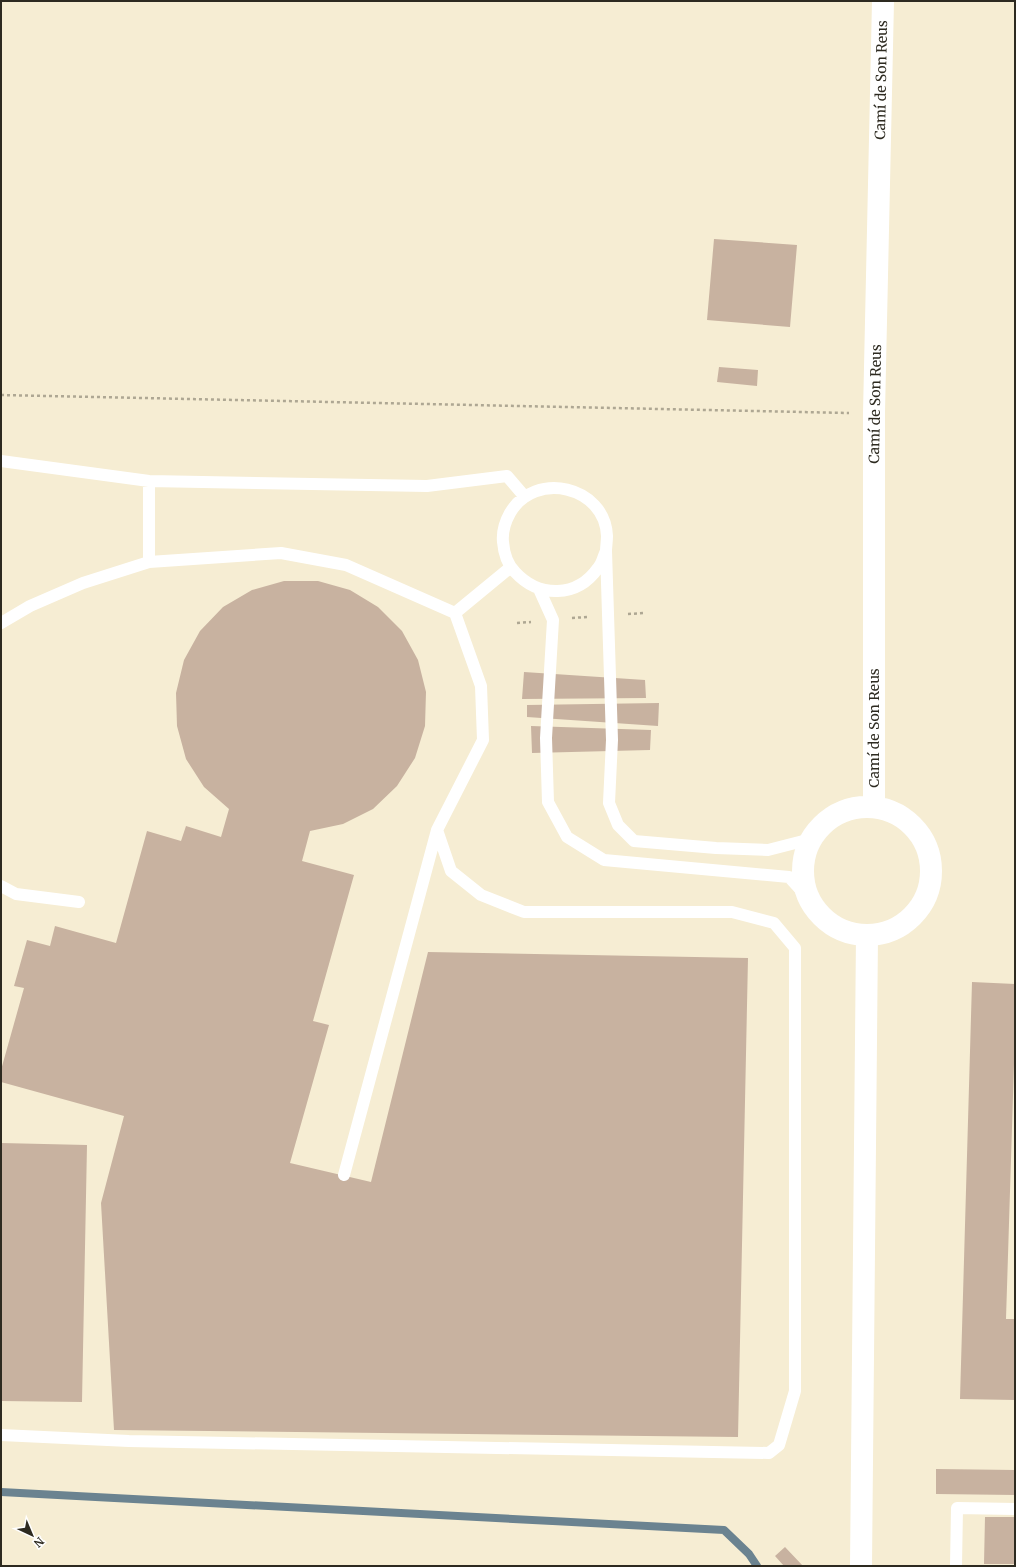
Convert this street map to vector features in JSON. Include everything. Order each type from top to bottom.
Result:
[{"type":"street","name":"Camí de Son Reus","points":[[874,807],[874,414],[883,1]]},
{"type":"street","points":[[855,807],[874,807],[893,812],[909,822],[922,837],[929,855],[930,881],[925,898],[915,914],[901,925],[885,933],[867,935],[850,933],[834,926],[820,915],[810,900],[803,880],[804,858],[811,839],[822,824],[838,813],[855,807]]},
{"type":"street","points":[[861,1566],[867,935]]},
{"type":"lane","points":[[1,461],[149,481],[427,486],[507,476],[525,497]]},
{"type":"lane","points":[[149,481],[149,562]]},
{"type":"lane","points":[[606,552],[599,567],[588,580],[573,588],[556,592],[539,589],[523,581],[510,567],[504,553],[503,537],[506,521],[514,507],[525,497],[539,490],[555,487],[570,490],[584,496],[596,507],[604,521],[607,536],[606,552],[612,740],[609,803],[618,825],[634,841],[716,848],[768,850],[811,839]]},
{"type":"lane","points":[[1,622],[30,606],[83,583],[149,562],[281,553],[346,564],[455,613],[482,686],[483,740],[437,830],[344,1175]]},
{"type":"lane","points":[[455,613],[510,567]]},
{"type":"lane","points":[[539,589],[553,620],[546,738],[548,802],[567,837],[604,860],[788,877],[810,900]]},
{"type":"lane","points":[[1,1435],[144,1441],[761,1452],[769,1452],[779,1445],[795,1391],[795,948],[774,923],[732,912],[524,912],[481,895],[451,871],[437,830]]},
{"type":"lane","points":[[1,886],[16,894],[79,902]]},
{"type":"lane","points":[[956,1566],[957,1508],[1015,1509]]},
{"type":"path","points":[[1,395],[874,414]]},
{"type":"path","points":[[517,623],[645,613]]},
{"type":"building","points":[[714,239],[797,245],[790,327],[707,320]]},
{"type":"building","points":[[719,367],[758,370],[757,386],[717,382]]},
{"type":"building","points":[[284,581],[318,581],[350,590],[378,607],[402,631],[418,660],[426,692],[425,726],[415,758],[397,786],[373,809],[343,824],[310,831],[302,861],[354,875],[313,1021],[329,1025],[290,1163],[371,1182],[428,952],[748,958],[738,1437],[114,1430],[101,1203],[124,1116],[1,1082],[1,1070],[24,988],[14,986],[27,940],[50,946],[55,926],[116,943],[147,831],[181,841],[186,826],[221,837],[229,809],[204,787],[186,759],[177,726],[176,693],[184,660],[200,631],[223,607],[252,590]]},
{"type":"building","points":[[524,672],[645,680],[646,698],[522,699]]},
{"type":"building","points":[[659,703],[658,726],[527,717],[527,705]]},
{"type":"building","points":[[531,726],[651,730],[650,750],[532,753]]},
{"type":"building","points":[[972,982],[1015,984],[1015,1032],[1006,1319],[1015,1319],[1015,1400],[960,1399]]},
{"type":"building","points":[[1,1143],[87,1145],[82,1402],[1,1401]]},
{"type":"building","points":[[936,1469],[1015,1470],[1015,1495],[936,1494]]},
{"type":"building","points":[[985,1517],[1015,1517],[1015,1564],[984,1564]]},
{"type":"building","points":[[785,1547],[803,1566],[784,1566],[775,1556]]},
{"type":"waterway","points":[[1,1492],[724,1530],[749,1554],[757,1566]]}]
